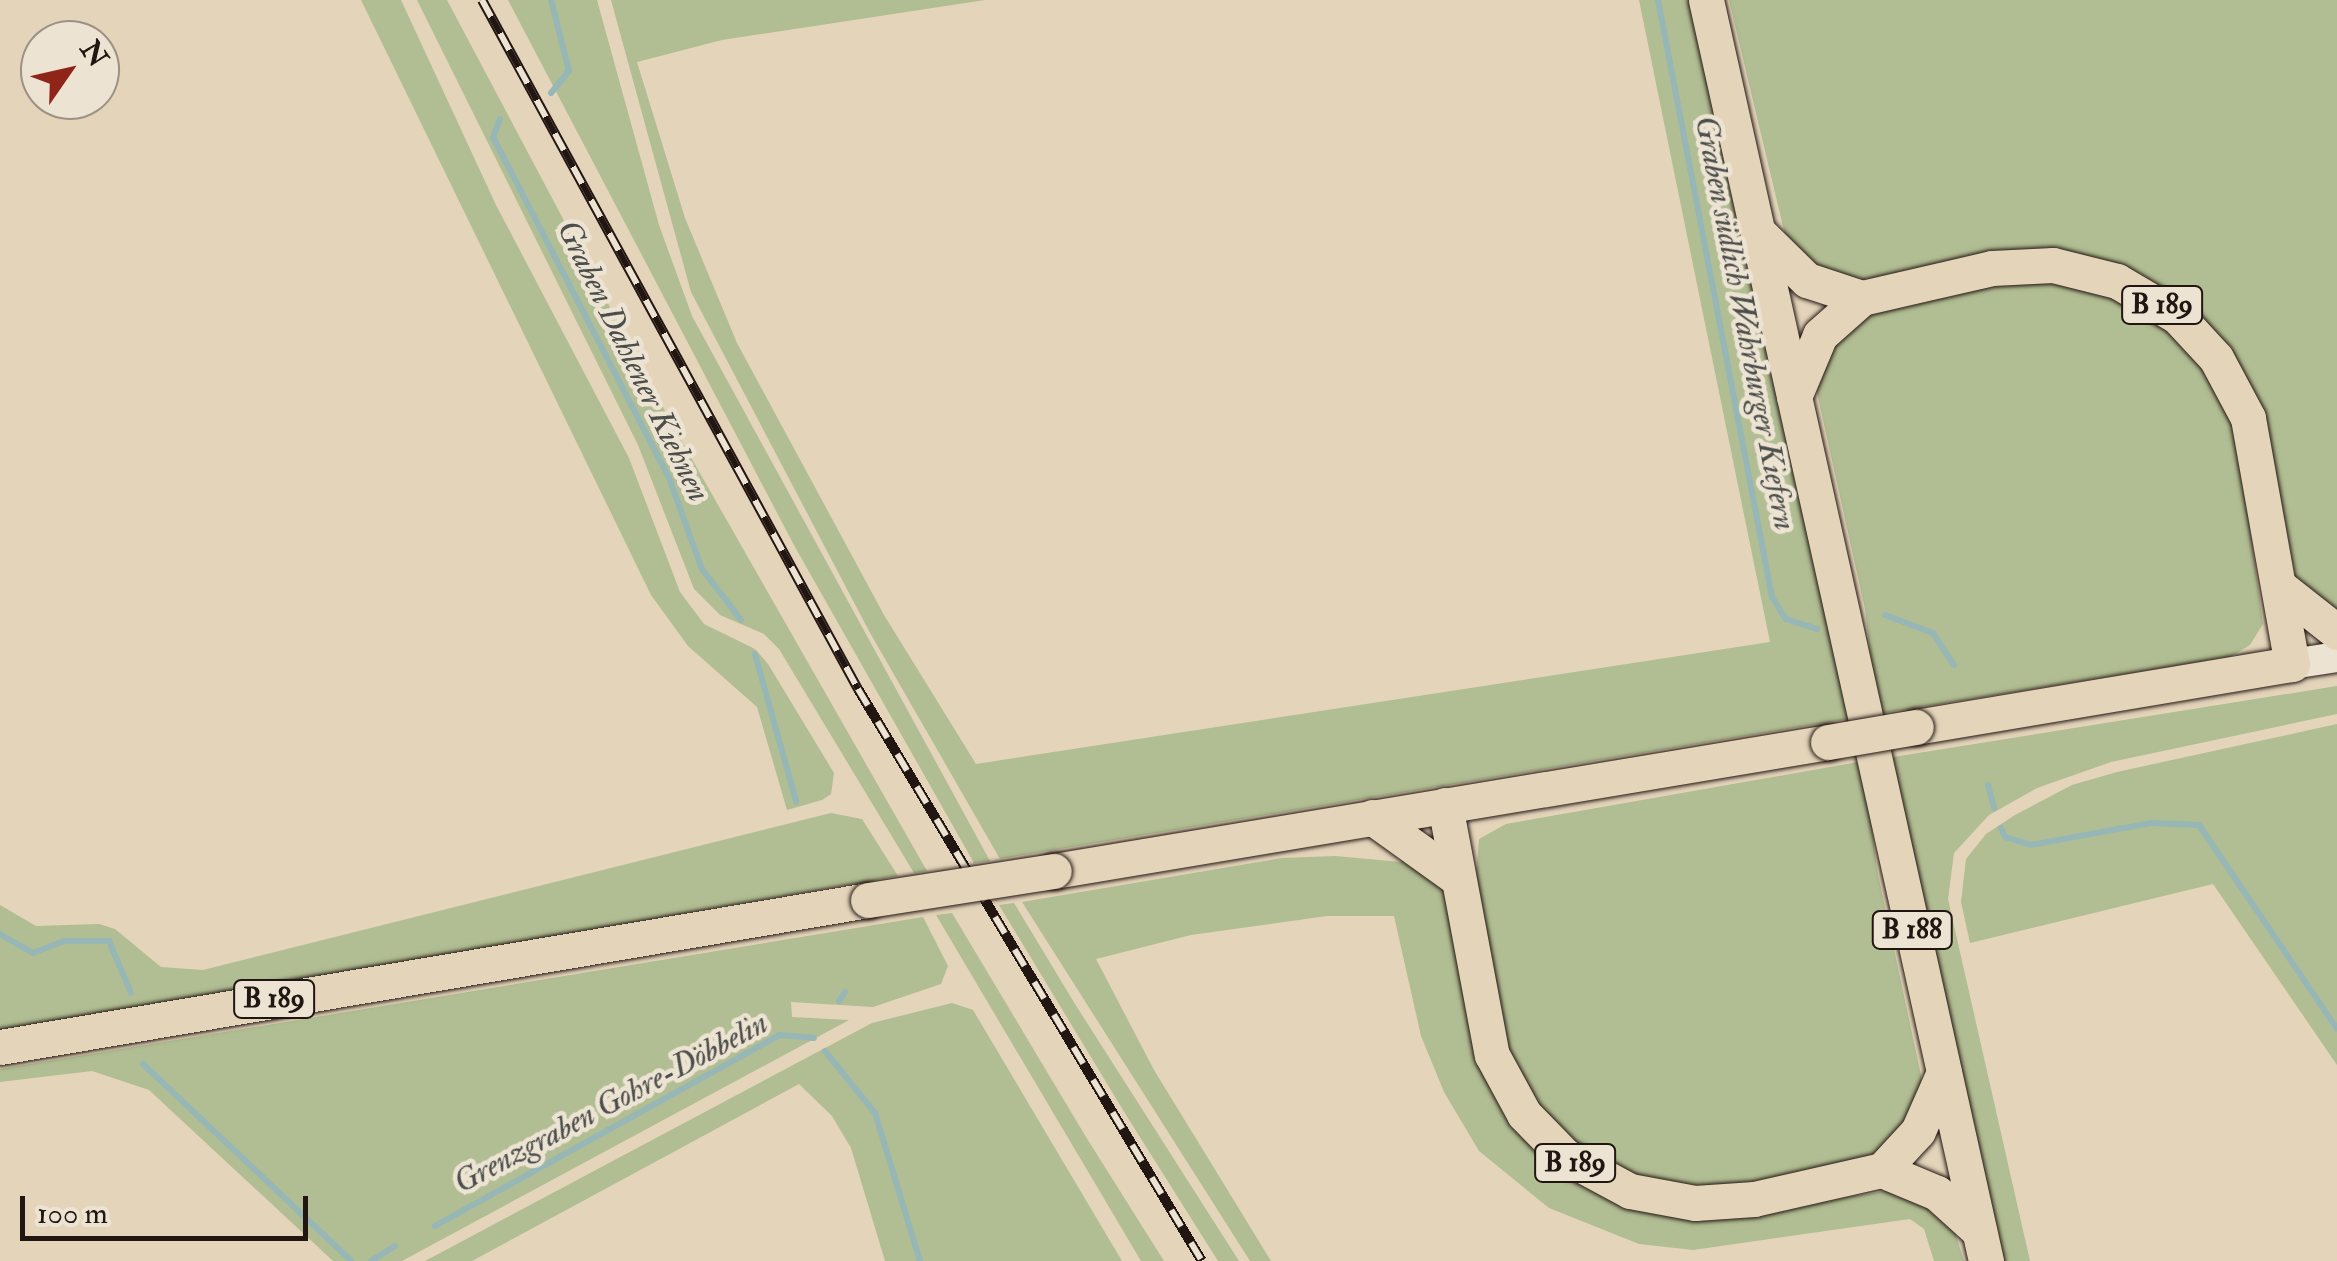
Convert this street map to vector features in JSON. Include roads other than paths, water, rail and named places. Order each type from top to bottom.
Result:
[{"type":"main road","points":[[1706,0],[1794,397]]},
{"type":"main road","name":"B 189","points":[[0,1046],[2292,664],[2244,406],[2204,342],[2160,304],[2096,273],[2040,264],[1862,298],[1807,280],[1757,230]]},
{"type":"main road","name":"B 189","points":[[1794,397],[1820,334],[1862,298]]},
{"type":"main road","name":"B 188","points":[[1794,397],[1983,1246]]},
{"type":"main road","points":[[2280,587],[2337,632]]},
{"type":"main road","points":[[2292,664],[2337,657]]},
{"type":"main road","name":"B 189","points":[[1445,805],[1496,1064],[1524,1114],[1575,1163],[1630,1191],[1695,1204],[1754,1199],[1882,1170]]},
{"type":"main road","points":[[1372,817],[1457,878]]},
{"type":"main road","points":[[1944,1072],[1918,1131],[1882,1170],[1937,1193],[1983,1246]]},
{"type":"waterway","name":"Graben Dahlener Kiehnen","points":[[551,0],[569,71],[551,93]]},
{"type":"waterway","name":"Graben südlich Wahrburger Kiefern","points":[[1658,0],[1772,597],[1786,619],[1817,629]]},
{"type":"waterway","name":"Graben Dahlener Kiehnen","points":[[500,119],[493,137],[669,478],[702,569],[741,620]]},
{"type":"waterway","name":"Graben südlich Wahrburger Kiefern","points":[[1885,615],[1933,633],[1954,665]]},
{"type":"waterway","name":"Graben Dahlener Kiehnen","points":[[755,654],[796,801]]},
{"type":"waterway","name":"Graben südlich Wahrburger Kiefern","points":[[1988,785],[1994,808]]},
{"type":"waterway","name":"Graben südlich Wahrburger Kiefern","points":[[2001,828],[2005,837],[2031,845],[2151,823],[2199,825],[2337,1029]]},
{"type":"waterway","name":"Grenzgraben Gohre-Döbbelin","points":[[0,934],[33,953],[65,941],[109,941],[131,993]]},
{"type":"waterway","name":"Graben Dahlener Kiehnen","points":[[839,1001],[845,992]]},
{"type":"waterway","name":"Grenzgraben Gohre-Döbbelin","points":[[435,1226],[780,1035],[814,1038]]},
{"type":"waterway","name":"Grenzgraben Gohre-Döbbelin","points":[[825,1051],[875,1113],[920,1261]]},
{"type":"waterway","name":"Grenzgraben Gohre-Döbbelin","points":[[143,1064],[351,1261]]},
{"type":"waterway","name":"Grenzgraben Gohre-Döbbelin","points":[[371,1261],[395,1246]]},
{"type":"railway","points":[[482,0],[858,689],[1202,1261]]}]
